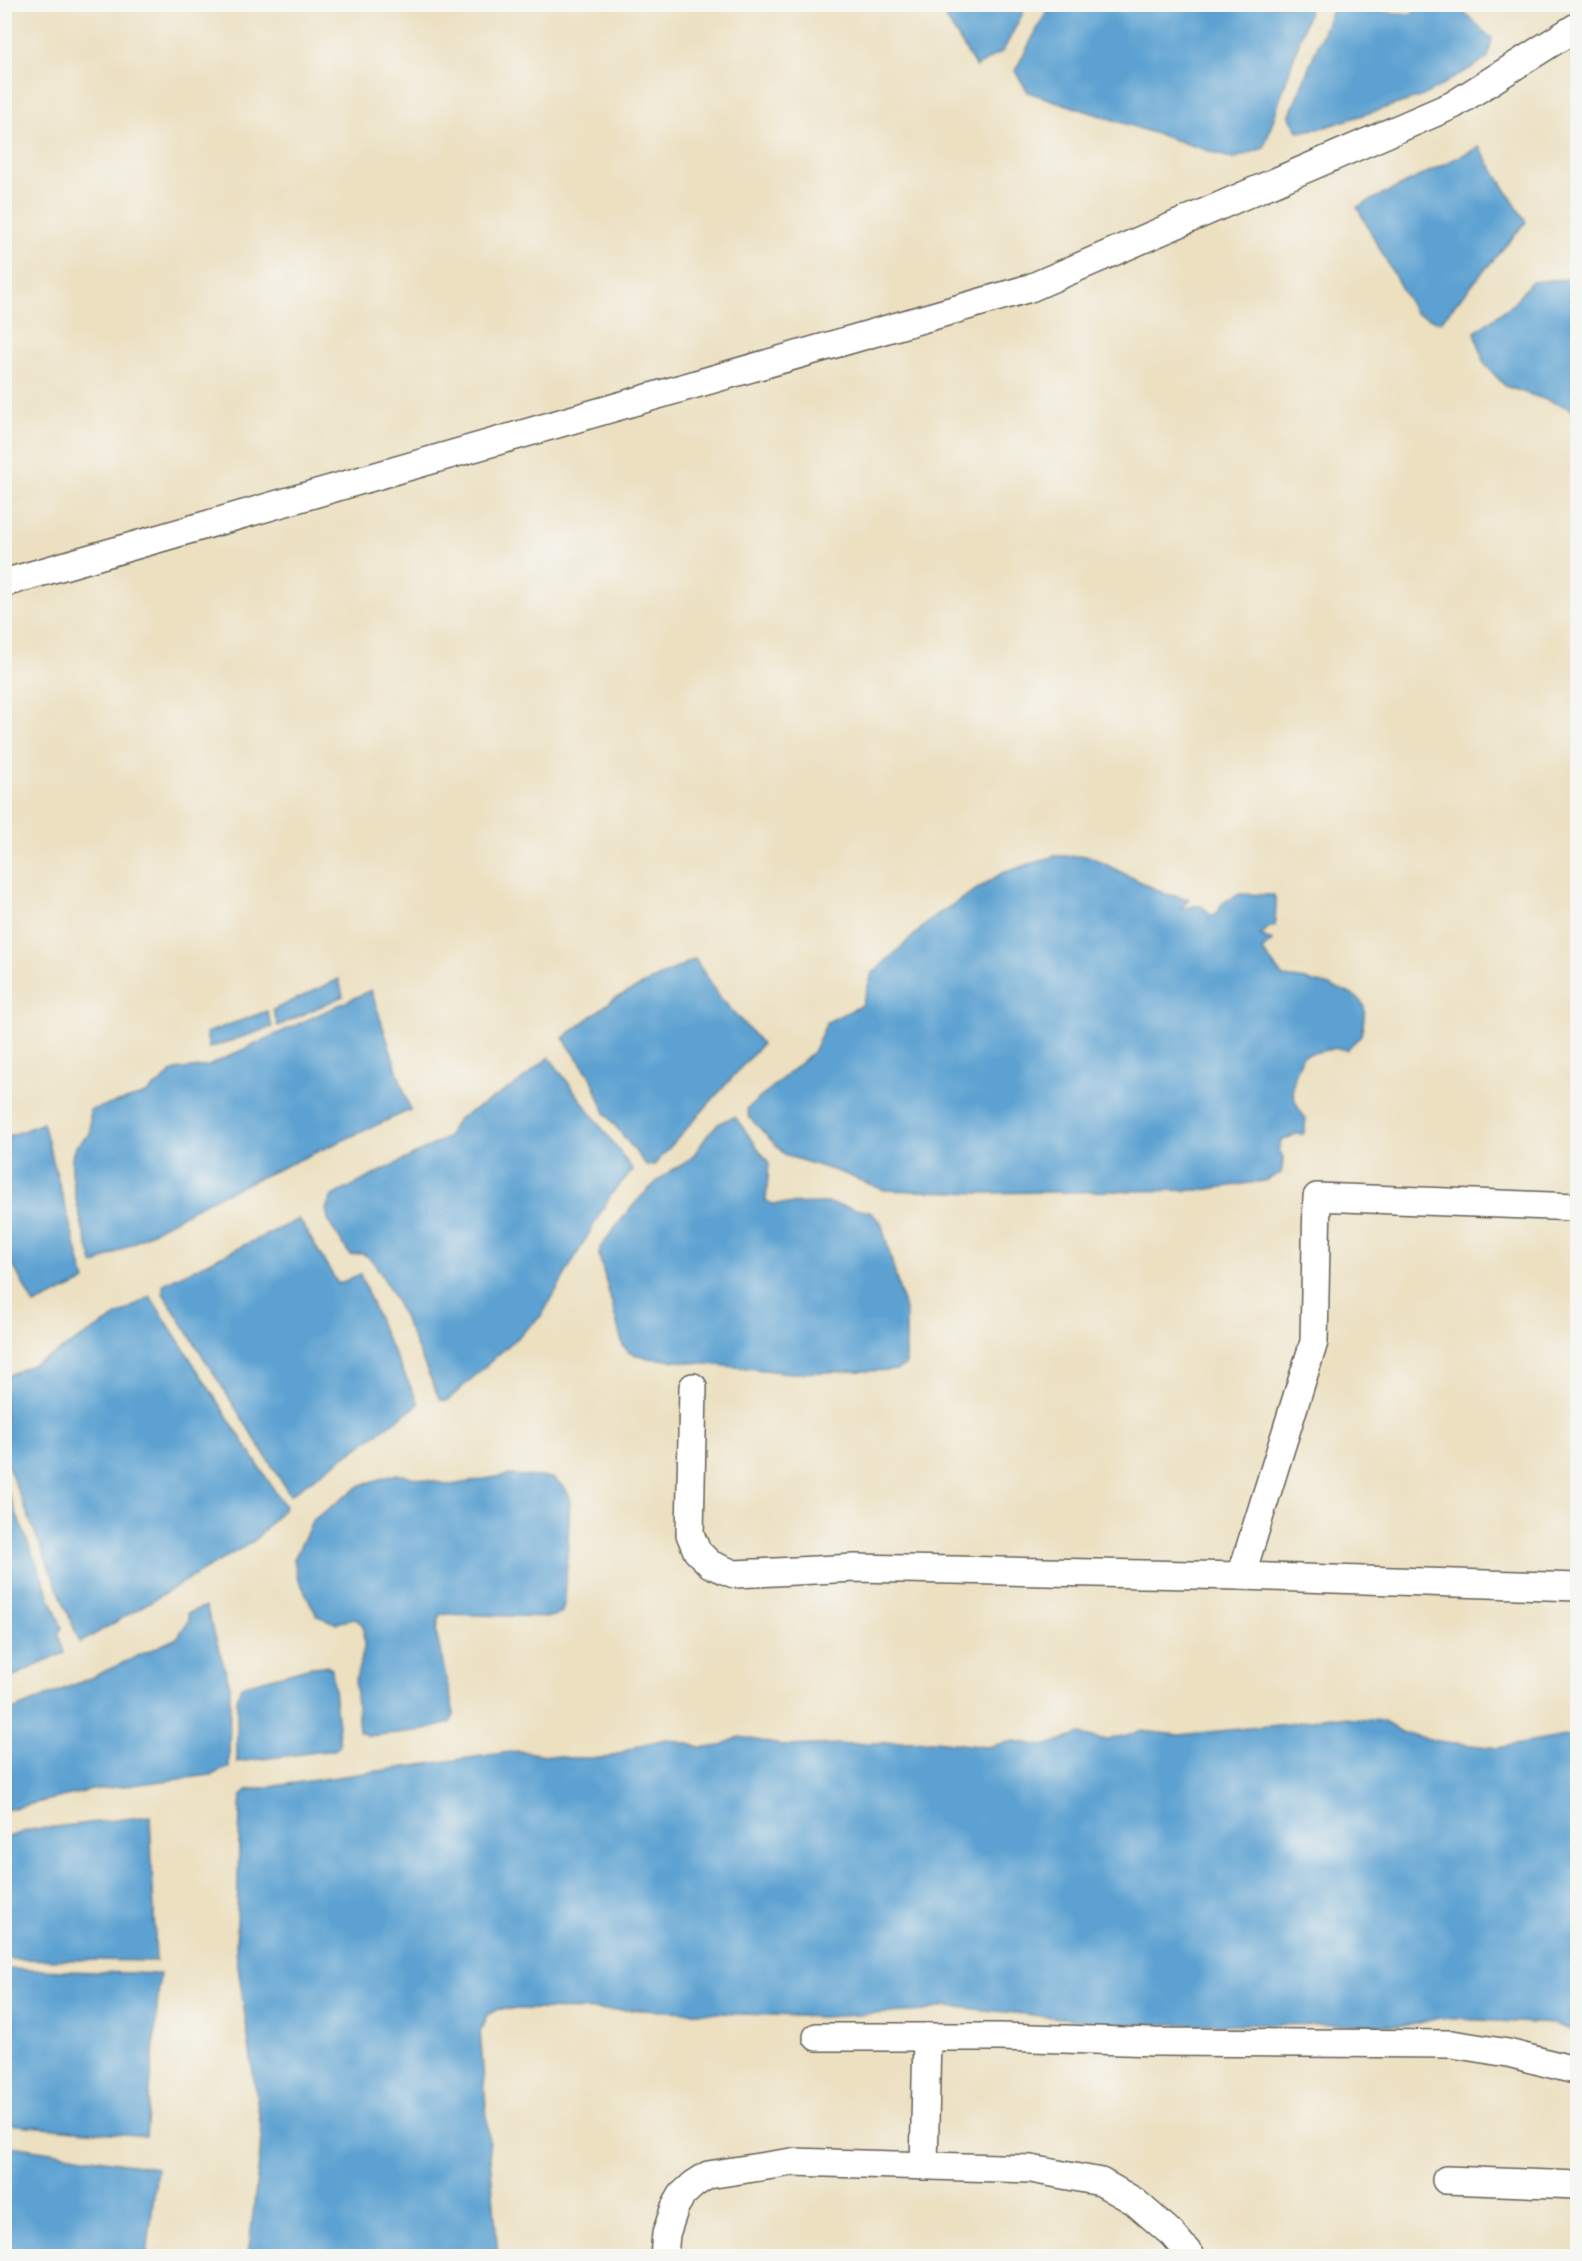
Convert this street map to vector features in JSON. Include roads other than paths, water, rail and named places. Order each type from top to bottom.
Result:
[{"type":"street","points":[[4,583],[1030,288],[1453,105],[1578,26]]},
{"type":"street","points":[[1241,1576],[1314,1342],[1317,1197],[1578,1207]]},
{"type":"street","points":[[693,1387],[690,1534],[697,1551],[710,1564],[734,1574],[855,1568],[1241,1576],[1578,1587]]},
{"type":"street","points":[[817,2037],[1000,2037],[1166,2042],[1452,2044],[1508,2053],[1578,2071]]},
{"type":"street","points":[[924,2166],[927,2037]]},
{"type":"street","points":[[664,2256],[666,2234],[675,2206],[682,2195],[708,2175],[792,2162],[1031,2169],[1101,2182],[1134,2201],[1172,2234],[1191,2256]]},
{"type":"street","points":[[1446,2180],[1578,2185]]},
{"type":"water","points":[[938,5],[1027,5],[1003,51],[976,67]]},
{"type":"water","points":[[1050,5],[1311,5],[1264,148],[1233,159],[1028,92],[1015,71]]},
{"type":"water","points":[[1334,5],[1367,5],[1383,12],[1410,14],[1421,5],[1457,5],[1492,39],[1488,58],[1423,96],[1325,127],[1299,132],[1289,117]]},
{"type":"water","points":[[1479,147],[1526,222],[1440,322],[1415,313],[1357,207]]},
{"type":"water","points":[[1577,280],[1577,417],[1570,408],[1505,386],[1484,363],[1475,332],[1514,303],[1531,282]]},
{"type":"water","points":[[1055,856],[1089,856],[1165,894],[1189,899],[1181,909],[1201,906],[1211,916],[1217,914],[1222,903],[1240,894],[1274,895],[1275,926],[1268,928],[1261,935],[1272,941],[1262,950],[1283,977],[1342,990],[1360,1001],[1364,1007],[1361,1036],[1346,1050],[1337,1048],[1303,1055],[1294,1081],[1293,1095],[1306,1119],[1304,1134],[1296,1134],[1281,1141],[1279,1150],[1284,1159],[1281,1173],[1264,1181],[1202,1190],[985,1193],[884,1190],[842,1173],[785,1155],[749,1117],[747,1109],[813,1052],[827,1022],[862,1005],[872,974],[935,916],[1002,873]]},
{"type":"water","points":[[695,959],[718,995],[762,1044],[654,1165],[647,1166],[605,1113],[592,1079],[563,1038],[614,999]]},
{"type":"water","points":[[339,979],[343,996],[278,1026],[273,1010]]},
{"type":"water","points":[[371,990],[410,1110],[208,1201],[94,1265],[78,1207],[72,1174],[74,1150],[90,1134],[90,1110],[146,1094],[175,1070],[208,1066]]},
{"type":"water","points":[[267,1011],[272,1027],[209,1048],[206,1033]]},
{"type":"water","points":[[549,1057],[633,1170],[612,1193],[542,1315],[447,1401],[440,1400],[385,1281],[368,1257],[362,1254],[350,1255],[329,1223],[326,1209],[332,1196],[447,1138],[458,1119],[517,1084]]},
{"type":"water","points":[[735,1117],[769,1163],[766,1201],[773,1204],[828,1203],[870,1212],[881,1222],[906,1314],[906,1364],[897,1370],[792,1373],[649,1358],[630,1353],[623,1346],[599,1255],[600,1248],[647,1191],[668,1173],[689,1160],[713,1129]]},
{"type":"water","points":[[43,1123],[85,1281],[34,1305],[5,1250],[4,1138]]},
{"type":"water","points":[[299,1219],[338,1284],[360,1274],[383,1331],[419,1404],[290,1495],[163,1293],[163,1284]]},
{"type":"water","points":[[150,1296],[285,1507],[254,1541],[80,1643],[5,1459],[5,1377],[53,1355]]},
{"type":"water","points":[[397,1474],[451,1485],[508,1475],[553,1478],[564,1487],[570,1497],[565,1602],[561,1614],[551,1617],[440,1614],[436,1632],[454,1714],[450,1723],[425,1730],[368,1736],[359,1731],[355,1682],[364,1648],[363,1625],[355,1619],[335,1623],[317,1616],[297,1576],[294,1559],[313,1520],[361,1485]]},
{"type":"water","points":[[5,1485],[62,1628],[58,1634],[64,1653],[5,1680]]},
{"type":"water","points":[[206,1606],[230,1686],[229,1767],[211,1775],[92,1790],[5,1810],[5,1713],[88,1679],[177,1638],[189,1620],[188,1613]]},
{"type":"water","points":[[326,1666],[332,1669],[340,1746],[334,1750],[237,1762],[237,1699],[241,1686],[311,1667]]},
{"type":"water","points":[[1329,1717],[1382,1721],[1401,1732],[1437,1741],[1497,1748],[1577,1734],[1577,2032],[1553,2024],[1439,2018],[1412,2025],[1120,2024],[947,2006],[924,2011],[822,2017],[641,2010],[498,2009],[487,2015],[480,2031],[498,2256],[248,2256],[262,2136],[236,1952],[240,1809],[241,1797],[247,1790],[517,1751],[570,1758],[606,1758],[644,1744],[667,1739],[700,1747],[716,1747],[740,1737],[787,1746],[935,1741],[986,1747],[1014,1741],[1044,1746],[1080,1734],[1107,1740],[1143,1731],[1179,1735],[1288,1724]]},
{"type":"water","points":[[150,1816],[156,1961],[5,1959],[5,1838],[29,1830]]},
{"type":"water","points":[[5,1969],[160,1974],[146,2136],[5,2124]]},
{"type":"water","points":[[5,2145],[157,2168],[147,2256],[5,2256]]}]
